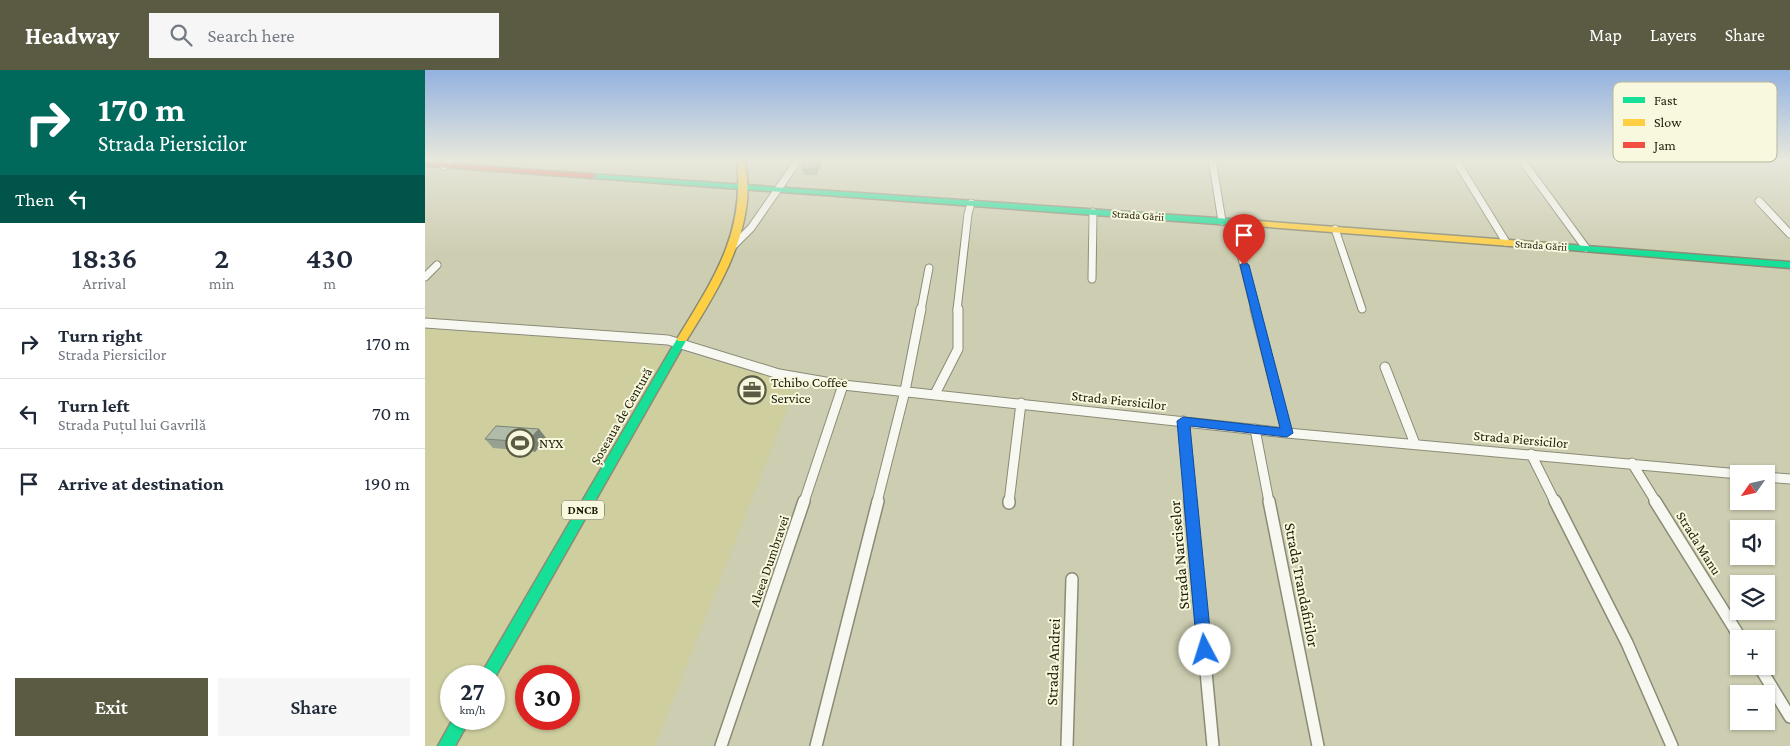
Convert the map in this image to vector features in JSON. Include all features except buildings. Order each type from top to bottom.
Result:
[{"type":"main road","name":"Șoseaua de Centură","points":[[493,665],[720,274],[733,246],[743,213],[745,191]]},
{"type":"main road","name":"Strada Gării","points":[[786,191],[1335,229],[1790,265]]},
{"type":"main road","points":[[446,746],[455,730]]},
{"type":"street","points":[[733,246],[751,228],[778,191]]},
{"type":"street","points":[[1220,191],[1287,433]]},
{"type":"street","points":[[1475,191],[1506,242]]},
{"type":"street","points":[[1545,191],[1586,248]]},
{"type":"street","points":[[1759,202],[1790,234]]},
{"type":"street","points":[[935,394],[958,349],[957,314],[968,214],[971,203]]},
{"type":"street","points":[[1092,279],[1093,212]]},
{"type":"street","points":[[1335,229],[1362,309]]},
{"type":"street","points":[[425,277],[437,265]]},
{"type":"street","points":[[816,746],[905,391],[929,268]]},
{"type":"street","name":"Strada Piersicilor","points":[[425,323],[668,340],[793,378],[843,385],[1287,433],[1730,473]]},
{"type":"street","points":[[1385,367],[1415,444]]},
{"type":"street","name":"Aleea Dumbravei","points":[[721,746],[843,385]]},
{"type":"street","points":[[1009,503],[1021,403]]},
{"type":"street","name":"Strada Narciselor","points":[[1183,421],[1213,746]]},
{"type":"street","name":"Strada Trandafirilor","points":[[1255,429],[1318,746]]},
{"type":"street","points":[[1531,454],[1627,643],[1672,746]]},
{"type":"street","name":"Strada Manu","points":[[1632,463],[1735,630]]},
{"type":"street","points":[[1775,478],[1790,479]]},
{"type":"street","name":"Strada Andrei","points":[[1067,746],[1072,579]]},
{"type":"street","points":[[1764,675],[1790,717]]},
{"type":"shaded area","points":[[425,329],[618,342],[663,347],[797,384],[655,746],[425,746]]},
{"type":"traffic: fast","points":[[794,191],[1245,223]]},
{"type":"traffic: fast","points":[[1561,247],[1790,265]]},
{"type":"traffic: fast","points":[[493,665],[682,339]]},
{"type":"traffic: fast","points":[[446,746],[455,730]]},
{"type":"traffic: slow","points":[[682,339],[707,297],[729,254],[737,231],[743,191]]},
{"type":"traffic: slow","points":[[1245,223],[1561,247]]},
{"type":"place","name":"Tchibo Coffee Service","points":[[752,390]]},
{"type":"place","name":"NYX","points":[[520,443]]},
{"type":"route","points":[[1205,650],[1183,421],[1287,433],[1244,265]]}]
